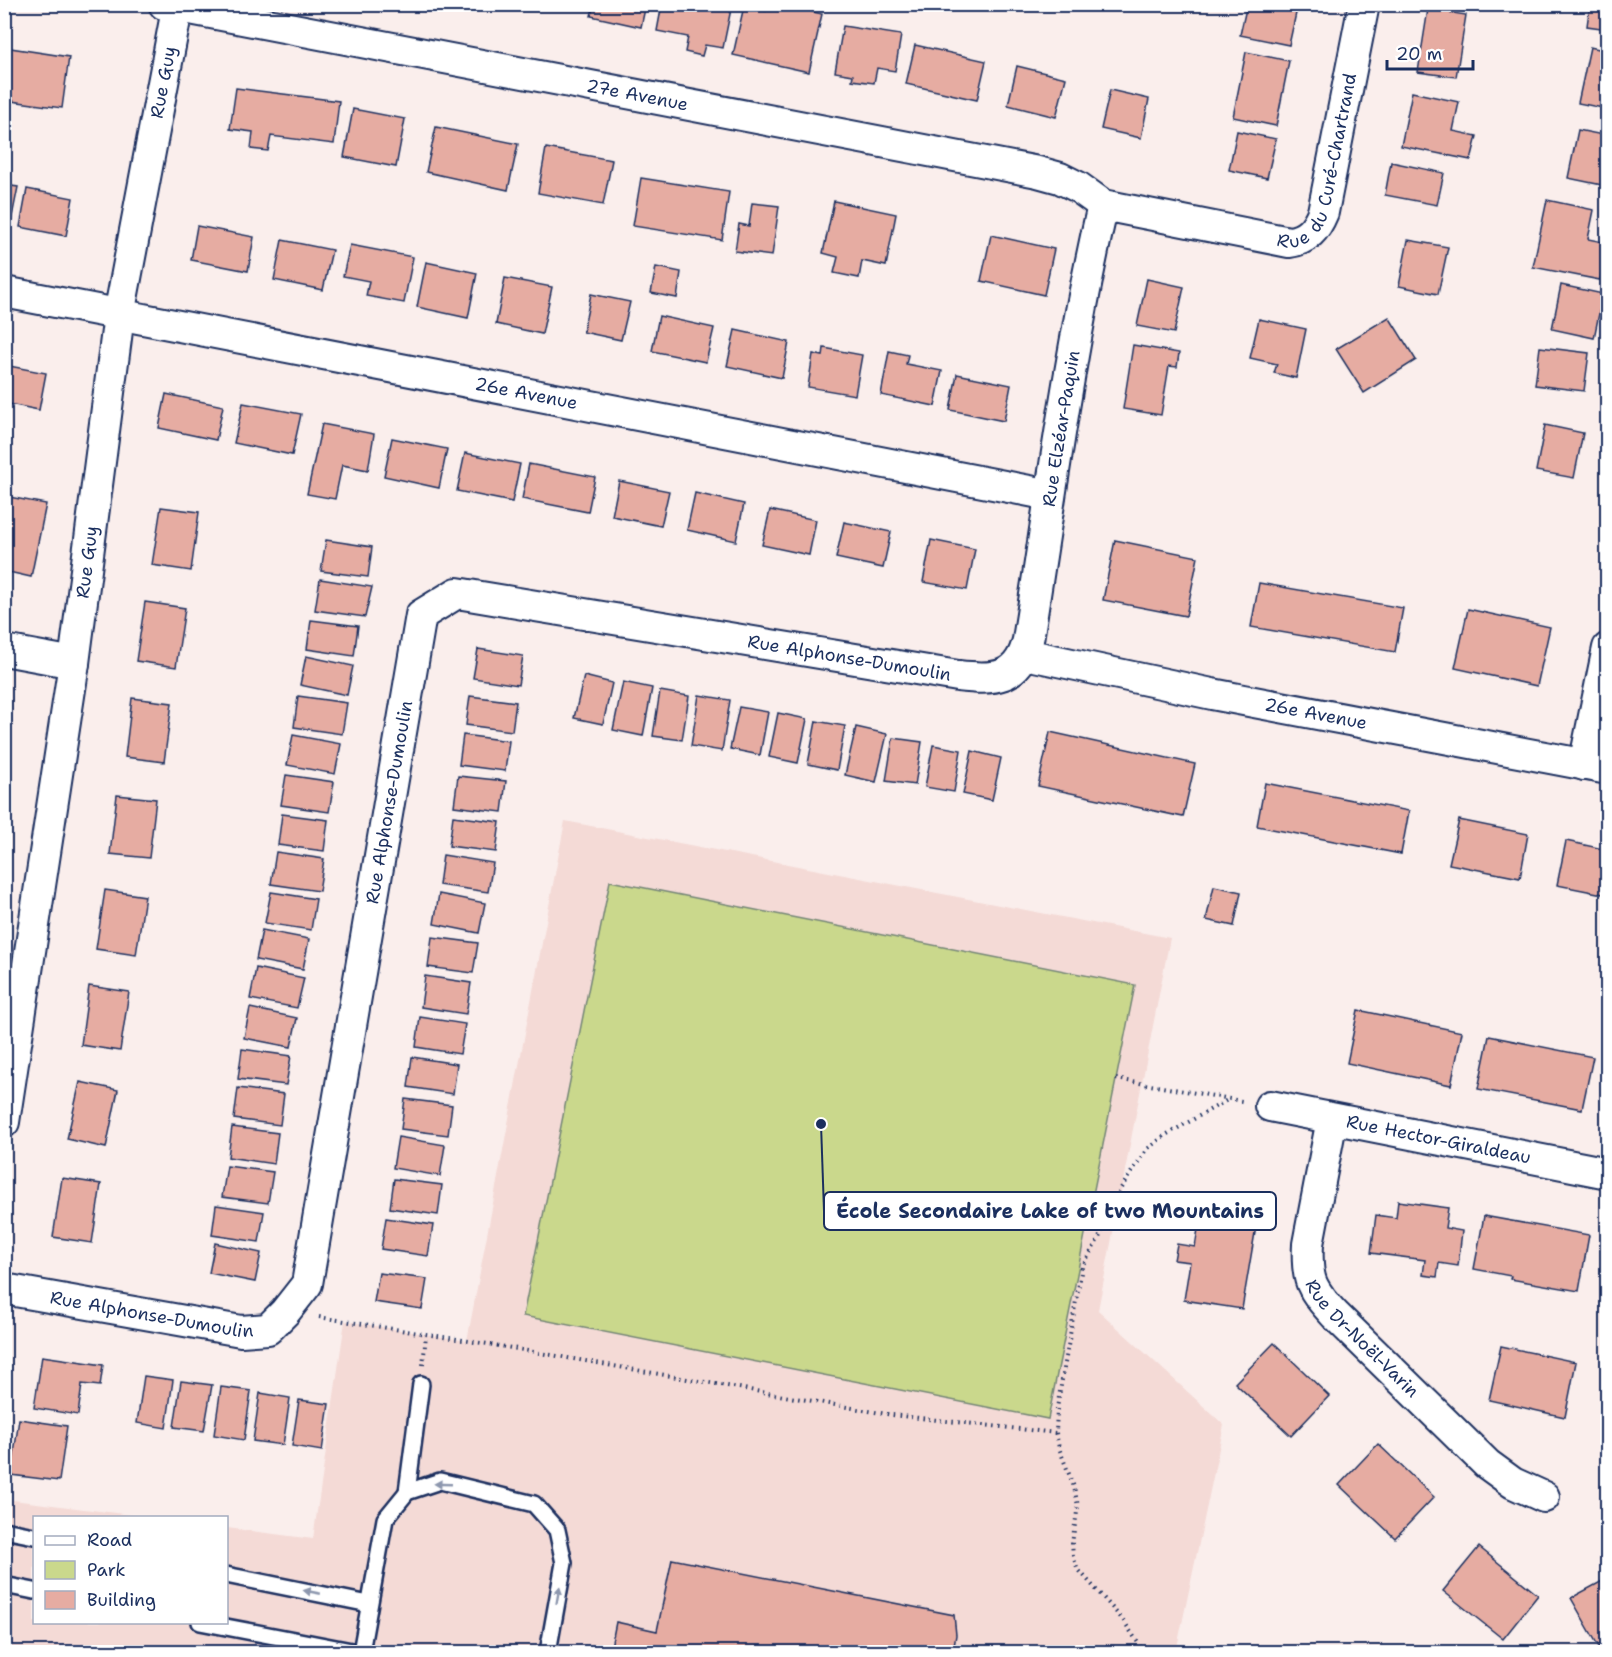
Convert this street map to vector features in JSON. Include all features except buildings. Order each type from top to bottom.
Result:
[{"type":"street","name":"Rue du Curé-Chartrand","points":[[1103,205],[1277,241],[1289,242],[1306,237],[1319,223],[1326,200],[1364,4]]},
{"type":"street","name":"27e Avenue","points":[[173,5],[1038,172],[1060,178],[1078,187],[1103,205]]},
{"type":"street","name":"Rue Guy","points":[[4,1122],[13,1020],[74,663],[119,315],[173,5]]},
{"type":"street","name":"Rue Elzéar-Paquin","points":[[1025,654],[1050,495],[1103,205]]},
{"type":"street","name":"26e Avenue","points":[[4,292],[1050,495]]},
{"type":"street","name":"Rue Alphonse-Dumoulin","points":[[4,1289],[241,1331],[268,1329],[307,1284],[421,615],[457,593],[978,678],[998,676],[1011,670],[1022,661],[1025,654]]},
{"type":"street","points":[[1596,767],[1608,648]]},
{"type":"street","points":[[4,650],[74,663]]},
{"type":"street","name":"26e Avenue","points":[[1025,654],[1212,694],[1596,767]]},
{"type":"street","name":"Rue Hector-Giraldeau","points":[[1259,1104],[1608,1173]]},
{"type":"street","name":"Rue Dr-Noël-Varin","points":[[1332,1119],[1308,1245],[1306,1264],[1308,1277],[1314,1289],[1335,1315],[1486,1464],[1513,1483],[1544,1497]]},
{"type":"lane","points":[[205,1624],[359,1653],[385,1519],[407,1492],[421,1384]]},
{"type":"lane","points":[[407,1492],[440,1481],[534,1504],[557,1530],[564,1563],[548,1653]]},
{"type":"lane","points":[[4,1530],[33,1536]]},
{"type":"lane","points":[[228,1575],[369,1604]]},
{"type":"lane","points":[[4,1585],[33,1591]]},
{"type":"path","points":[[1116,1079],[1259,1104]]},
{"type":"path","points":[[1144,1653],[1123,1620],[1077,1568],[1072,1543],[1078,1506],[1056,1434],[1057,1408],[1082,1267],[1099,1238],[1121,1188],[1146,1150],[1229,1099]]},
{"type":"path","points":[[285,1312],[892,1415],[1056,1434]]},
{"type":"path","points":[[421,1384],[426,1335]]},
{"type":"shaded area","points":[[565,821],[1170,938],[1098,1310],[1224,1425],[1176,1652],[5,1652],[5,1499],[139,1516],[33,1516],[33,1624],[228,1624],[228,1528],[313,1539],[345,1321],[467,1341]]},
{"type":"green space","points":[[610,881],[1135,985],[1048,1419],[523,1316]]},
{"type":"place","name":"École Secondaire Lake of two Mountains","points":[[821,1124]]}]
